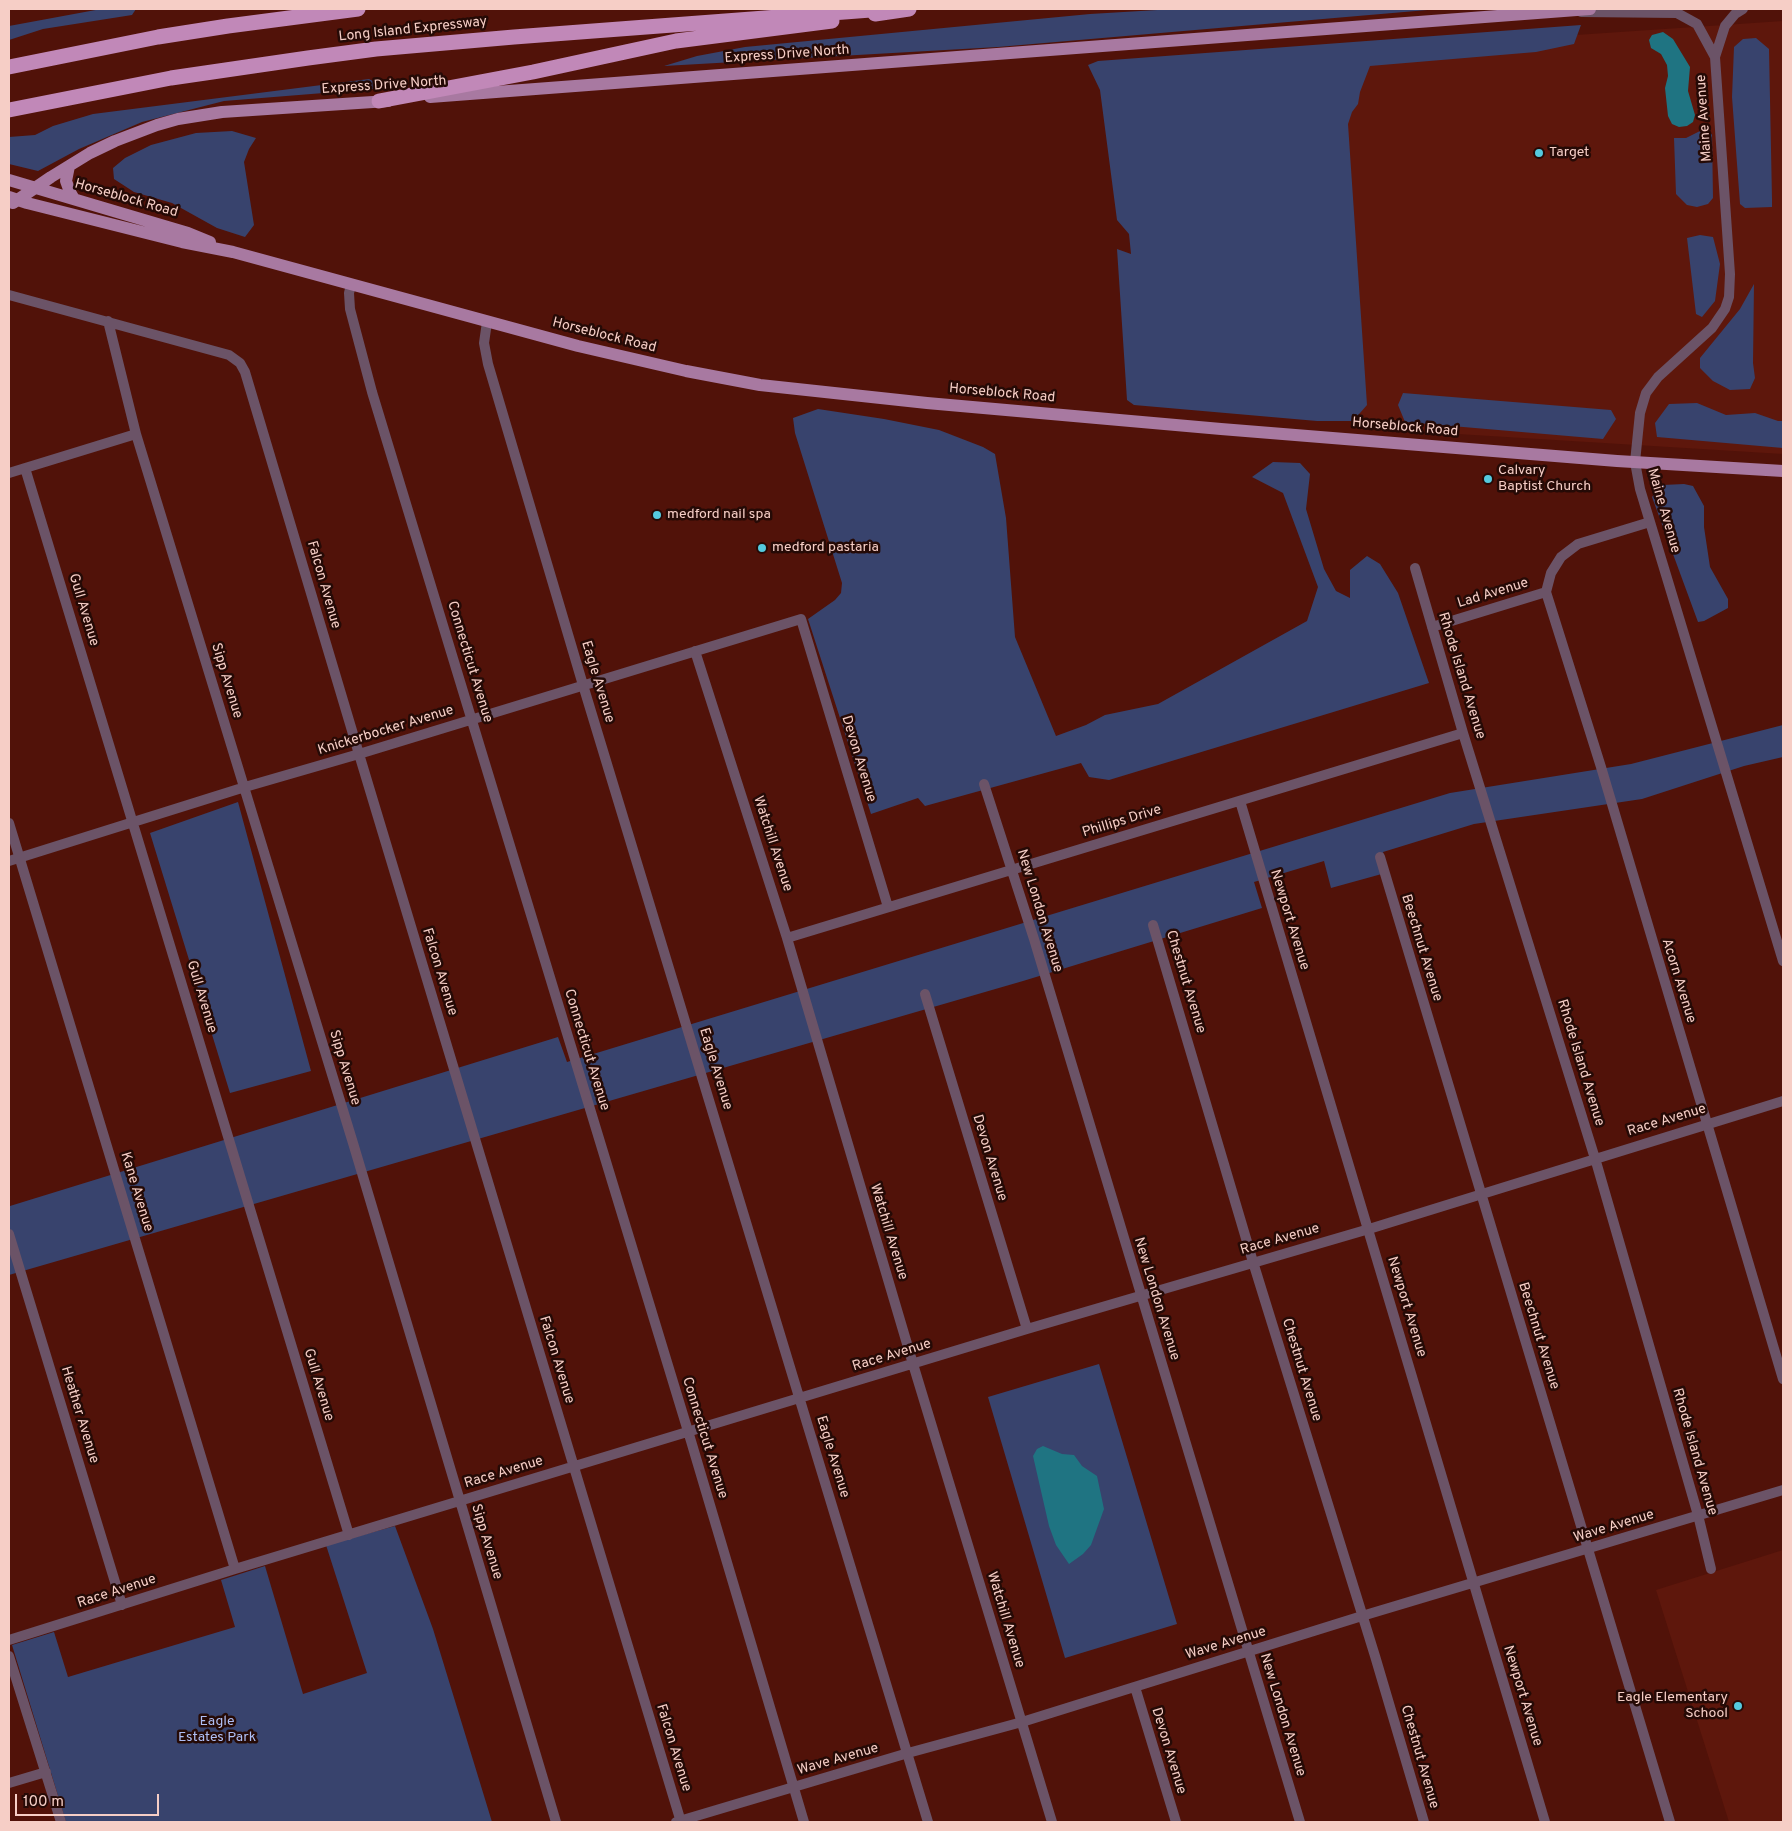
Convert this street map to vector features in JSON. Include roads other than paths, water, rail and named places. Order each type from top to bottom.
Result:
[{"type":"highway","name":"Long Island Expressway","points":[[9,67],[158,37],[358,9]]},
{"type":"highway","name":"Long Island Expressway","points":[[9,110],[171,78],[366,50],[884,9]]},
{"type":"highway","points":[[379,101],[525,74],[676,41],[729,33],[807,26],[909,9]]},
{"type":"main road","name":"Express Drive North","points":[[12,201],[69,166],[115,141],[144,129],[178,120],[231,112],[1590,9]]},
{"type":"main road","points":[[69,166],[66,181],[74,199]]},
{"type":"main road","name":"Horseblock Road","points":[[9,180],[188,233],[233,252]]},
{"type":"main road","name":"Horseblock Road","points":[[12,201],[173,240],[233,252],[587,348],[686,371],[795,390],[1119,420],[1635,462],[1783,471]]},
{"type":"street","points":[[1714,57],[1725,26],[1735,14],[1743,9]]},
{"type":"street","points":[[1536,13],[1678,13],[1697,24],[1714,57]]},
{"type":"street","name":"Maine Avenue","points":[[1714,57],[1730,274],[1726,308],[1712,328],[1658,377],[1646,393],[1640,413],[1635,462],[1640,489],[1783,961]]},
{"type":"street","name":"Connecticut Avenue","points":[[351,285],[349,301],[352,319],[378,410],[688,1432],[804,1822]]},
{"type":"street","name":"Falcon Avenue","points":[[9,295],[230,355],[240,363],[245,372],[679,1822]]},
{"type":"street","name":"Sipp Avenue","points":[[108,321],[136,434],[245,787],[556,1822]]},
{"type":"street","name":"Eagle Avenue","points":[[487,322],[484,343],[488,364],[583,685],[928,1822]]},
{"type":"street","points":[[9,473],[136,434]]},
{"type":"street","name":"Gull Avenue","points":[[25,468],[349,1535]]},
{"type":"street","name":"Lad Avenue","points":[[1432,627],[1546,592],[1551,572],[1560,557],[1578,544],[1650,522]]},
{"type":"street","name":"Rhode Island Avenue","points":[[1415,568],[1594,1158],[1698,1515],[1711,1569]]},
{"type":"street","name":"Acorn Avenue","points":[[1546,592],[1601,767],[1783,1379]]},
{"type":"street","name":"Knickerbocker Avenue","points":[[9,861],[245,787],[472,720],[801,619]]},
{"type":"street","name":"Devon Avenue","points":[[801,619],[888,907]]},
{"type":"street","name":"Watchill Avenue","points":[[695,651],[788,938],[810,1019],[913,1364],[1052,1822]]},
{"type":"street","name":"Phillips Drive","points":[[788,938],[1464,733]]},
{"type":"street","name":"New London Avenue","points":[[984,784],[1300,1822]]},
{"type":"street","name":"Newport Avenue","points":[[1240,801],[1545,1822]]},
{"type":"street","name":"Kane Avenue","points":[[9,823],[235,1569]]},
{"type":"street","name":"Beechnut Avenue","points":[[1380,857],[1670,1822]]},
{"type":"street","name":"Chestnut Avenue","points":[[1153,925],[1424,1822]]},
{"type":"street","name":"Devon Avenue","points":[[925,994],[1027,1329]]},
{"type":"street","name":"Race Avenue","points":[[9,1640],[573,1466],[1027,1329],[1368,1229],[1783,1101]]},
{"type":"street","name":"Heather Avenue","points":[[9,1234],[122,1605]]},
{"type":"street","name":"Wave Avenue","points":[[679,1822],[908,1753],[1022,1722],[1362,1616],[1783,1490]]},
{"type":"street","points":[[9,1656],[61,1822]]},
{"type":"street","name":"Devon Avenue","points":[[1135,1687],[1176,1822]]},
{"type":"street","points":[[9,1782],[46,1772]]},
{"type":"place","name":"Target","points":[[1539,153]]},
{"type":"place","name":"Calvary Baptist Church","points":[[1488,479]]},
{"type":"place","name":"medford nail spa","points":[[657,515]]},
{"type":"place","name":"medford pastaria","points":[[762,548]]},
{"type":"place","name":"Eagle Elementary School","points":[[1738,1706]]},
{"type":"park label","name":"Eagle Estates Park","points":[[217,1730]]}]
